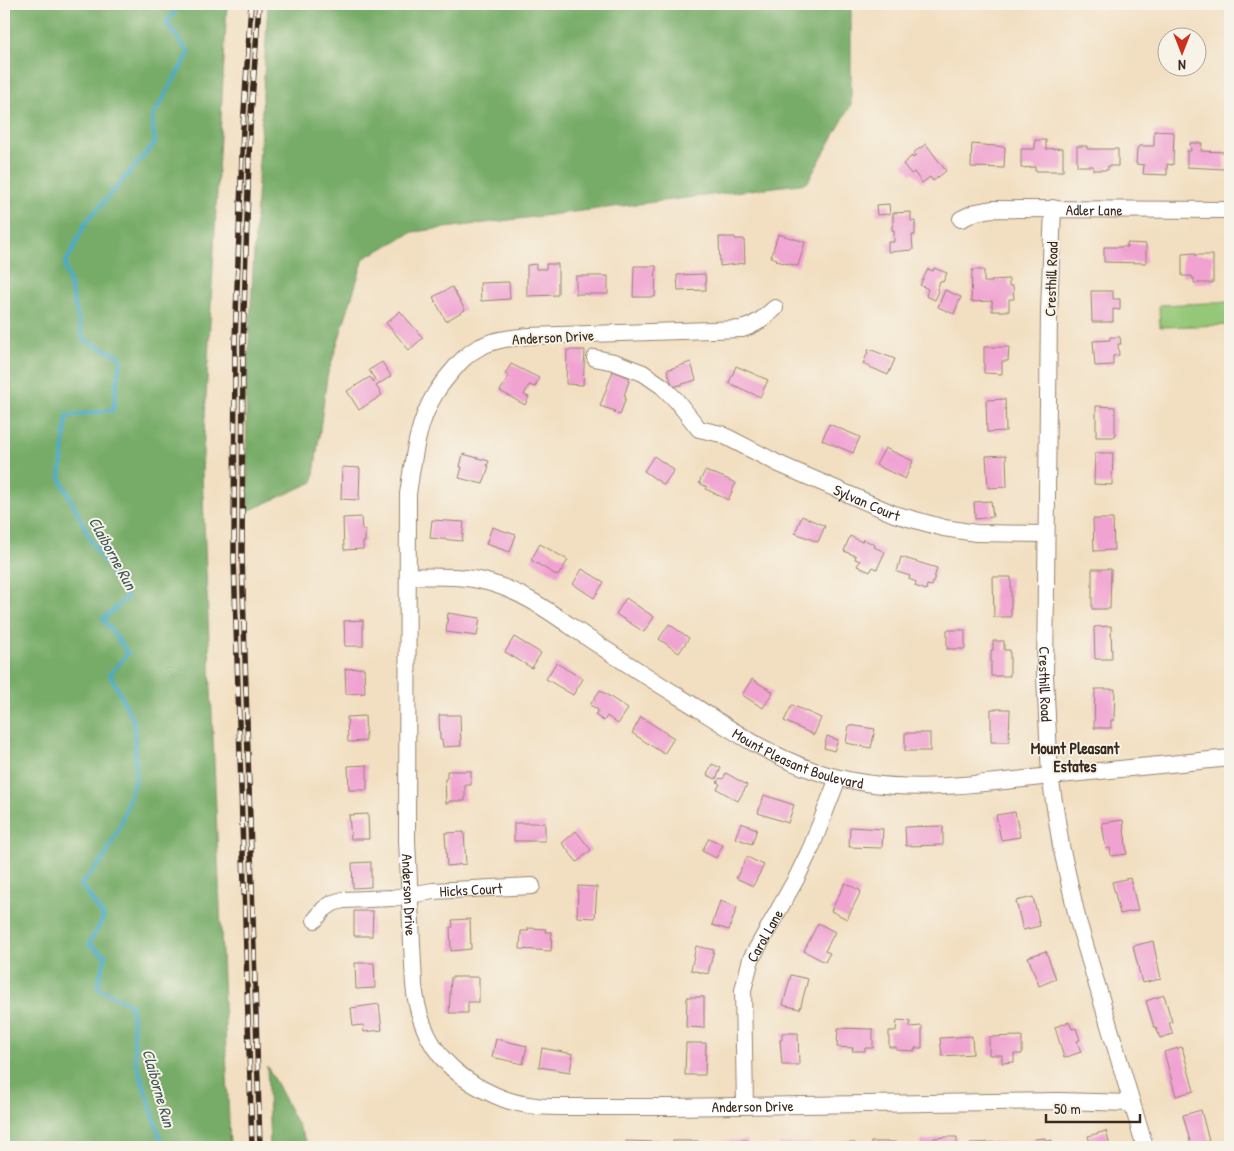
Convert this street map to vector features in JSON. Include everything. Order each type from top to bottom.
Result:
[{"type":"street","name":"Cresthill Road","points":[[1053,208],[1045,676],[1050,776],[1061,846],[1078,921],[1145,1147]]},
{"type":"street","name":"Adler Lane","points":[[961,219],[976,212],[992,209],[1230,210]]},
{"type":"street","name":"Anderson Drive","points":[[775,308],[753,326],[742,329],[529,336],[492,342],[465,356],[434,394],[419,433],[408,494],[407,841],[414,986],[421,1023],[438,1053],[467,1079],[499,1096],[526,1105],[609,1107],[1058,1101],[1132,1103]]},
{"type":"street","name":"Sylvan Court","points":[[595,358],[614,362],[643,373],[669,393],[699,429],[721,434],[779,464],[894,514],[944,528],[976,533],[1046,534]]},
{"type":"street","name":"Mount Pleasant Boulevard","points":[[408,576],[486,581],[511,590],[535,602],[621,660],[743,737],[779,756],[838,778],[874,784],[929,787],[972,785],[1230,758]]},
{"type":"street","name":"Carol Lane","points":[[744,1106],[743,990],[747,972],[752,959],[811,848],[838,778]]},
{"type":"street","name":"Hicks Court","points":[[315,920],[324,909],[333,903],[343,900],[392,898],[433,891],[532,886]]},
{"type":"green space","points":[[4,4],[227,4],[202,473],[230,1147],[4,1147]]},
{"type":"green space","points":[[268,4],[851,4],[851,105],[807,183],[413,232],[364,258],[327,377],[313,482],[248,511],[246,395]]},
{"type":"green space","points":[[1230,302],[1230,325],[1160,327],[1159,305]]},
{"type":"green space","points":[[267,1066],[309,1147],[270,1147]]},
{"type":"building","points":[[1154,131],[1174,132],[1173,165],[1167,164],[1167,175],[1143,174],[1144,165],[1136,164],[1139,146],[1154,146]]},
{"type":"building","points":[[1035,140],[1046,140],[1046,149],[1063,148],[1063,171],[1035,171],[1035,167],[1021,168],[1021,149],[1035,149]]},
{"type":"building","points":[[1190,143],[1202,143],[1201,151],[1225,152],[1224,169],[1187,167],[1187,151],[1191,151]]},
{"type":"building","points":[[926,144],[946,171],[933,181],[930,177],[922,183],[914,172],[911,174],[903,164],[912,156],[913,158],[916,155],[913,153]]},
{"type":"building","points":[[972,144],[1005,147],[1004,168],[971,167]]},
{"type":"building","points":[[1077,146],[1087,146],[1087,149],[1118,149],[1118,166],[1108,166],[1108,170],[1093,170],[1093,166],[1077,166]]},
{"type":"building","points":[[889,204],[890,214],[877,215],[876,205]]},
{"type":"building","points":[[911,212],[911,221],[915,221],[915,235],[912,235],[913,250],[888,252],[888,242],[894,242],[894,230],[892,230],[893,213]]},
{"type":"building","points":[[778,234],[805,242],[798,266],[776,261],[777,259],[771,257]]},
{"type":"building","points":[[719,237],[744,239],[745,263],[720,266]]},
{"type":"building","points":[[1127,243],[1146,244],[1146,263],[1104,262],[1104,247],[1127,247]]},
{"type":"building","points":[[1195,253],[1195,255],[1213,255],[1213,283],[1194,283],[1192,276],[1182,276],[1182,254]]},
{"type":"building","points":[[536,264],[536,269],[546,269],[546,264],[558,264],[558,295],[527,296],[527,265]]},
{"type":"building","points":[[634,266],[656,266],[655,297],[633,297]]},
{"type":"building","points":[[934,268],[947,273],[943,282],[940,281],[937,290],[939,291],[935,300],[926,296],[928,289],[920,285],[928,269],[933,271]]},
{"type":"building","points":[[972,270],[984,270],[984,282],[1009,279],[1009,286],[1013,286],[1014,299],[1009,299],[1009,311],[992,311],[992,301],[971,302]]},
{"type":"building","points":[[705,274],[706,290],[678,291],[677,275]]},
{"type":"building","points":[[576,276],[608,276],[608,294],[576,294]]},
{"type":"building","points":[[509,282],[510,299],[481,301],[480,283]]},
{"type":"building","points":[[452,287],[465,310],[446,321],[433,297]]},
{"type":"building","points":[[945,290],[961,297],[954,314],[938,307]]},
{"type":"building","points":[[1091,291],[1113,291],[1113,299],[1120,299],[1120,310],[1113,309],[1113,322],[1092,322]]},
{"type":"building","points":[[400,311],[423,338],[409,350],[386,323]]},
{"type":"building","points":[[1110,337],[1120,337],[1121,344],[1118,344],[1119,355],[1113,356],[1113,365],[1095,366],[1093,341],[1110,340]]},
{"type":"building","points":[[984,347],[1009,347],[1008,361],[1002,361],[1002,374],[984,373]]},
{"type":"building","points":[[869,349],[895,359],[888,375],[863,364]]},
{"type":"building","points":[[567,350],[585,350],[583,385],[566,384]]},
{"type":"building","points":[[382,362],[391,376],[376,386],[382,395],[359,410],[347,391],[370,377],[374,382],[376,381],[369,370]]},
{"type":"building","points":[[691,362],[696,380],[673,387],[667,370]]},
{"type":"building","points":[[511,364],[539,378],[535,387],[529,385],[524,395],[529,397],[525,405],[500,391],[509,376],[505,374]]},
{"type":"building","points":[[736,366],[768,380],[760,397],[729,383]]},
{"type":"building","points":[[613,371],[630,378],[620,415],[614,413],[615,411],[600,406]]},
{"type":"building","points":[[1005,399],[1006,431],[987,432],[986,400]]},
{"type":"building","points":[[1096,406],[1115,407],[1115,437],[1096,437]]},
{"type":"building","points":[[829,424],[860,437],[853,453],[822,440]]},
{"type":"building","points":[[885,448],[913,461],[905,479],[876,465]]},
{"type":"building","points":[[1095,453],[1113,453],[1112,485],[1094,484]]},
{"type":"building","points":[[463,454],[489,461],[483,484],[459,478]]},
{"type":"building","points":[[1006,455],[1007,487],[988,488],[986,456]]},
{"type":"building","points":[[654,456],[674,470],[664,485],[644,471]]},
{"type":"building","points":[[342,467],[360,468],[359,500],[341,499]]},
{"type":"building","points":[[705,471],[736,483],[728,500],[706,489],[707,487],[699,483]]},
{"type":"building","points":[[991,501],[993,517],[975,519],[974,502]]},
{"type":"building","points":[[802,516],[825,526],[818,542],[795,533]]},
{"type":"building","points":[[361,517],[362,530],[365,530],[363,549],[344,550],[343,518]]},
{"type":"building","points":[[1093,519],[1113,519],[1114,550],[1094,551]]},
{"type":"building","points":[[432,520],[464,522],[462,541],[430,538]]},
{"type":"building","points":[[492,527],[516,535],[510,552],[486,544]]},
{"type":"building","points":[[850,536],[862,542],[863,539],[885,552],[877,569],[873,567],[870,572],[857,566],[860,561],[855,559],[856,556],[844,551]]},
{"type":"building","points":[[540,544],[568,560],[558,576],[531,560]]},
{"type":"building","points":[[901,557],[937,568],[932,586],[927,585],[926,590],[915,586],[916,582],[909,579],[910,576],[897,572]]},
{"type":"building","points":[[582,569],[604,582],[594,598],[573,584]]},
{"type":"building","points":[[1092,569],[1111,569],[1110,609],[1092,609]]},
{"type":"building","points":[[993,577],[1011,577],[1011,617],[994,617]]},
{"type":"building","points":[[626,598],[654,617],[644,632],[616,614]]},
{"type":"building","points":[[448,613],[480,618],[477,636],[446,632]]},
{"type":"building","points":[[363,620],[363,646],[345,646],[344,621]]},
{"type":"building","points":[[669,624],[689,638],[679,653],[659,639]]},
{"type":"building","points":[[1111,626],[1112,659],[1095,659],[1094,627]]},
{"type":"building","points":[[947,630],[965,630],[965,649],[947,649]]},
{"type":"building","points":[[514,637],[541,653],[532,668],[505,652]]},
{"type":"building","points":[[993,641],[1004,641],[1004,650],[1010,650],[1010,676],[991,676]]},
{"type":"building","points":[[556,663],[583,679],[573,695],[546,679]]},
{"type":"building","points":[[364,668],[365,693],[346,694],[345,669]]},
{"type":"building","points":[[752,679],[773,692],[763,708],[742,695]]},
{"type":"building","points":[[1095,689],[1115,689],[1114,720],[1111,720],[1111,728],[1094,728]]},
{"type":"building","points":[[600,690],[628,709],[618,724],[607,716],[604,721],[595,715],[598,710],[590,705]]},
{"type":"building","points":[[792,705],[821,718],[814,735],[784,721]]},
{"type":"building","points":[[991,709],[1010,709],[1009,742],[991,742]]},
{"type":"building","points":[[439,715],[460,715],[461,746],[443,747],[442,740],[440,740]]},
{"type":"building","points":[[365,716],[366,741],[348,742],[347,717]]},
{"type":"building","points":[[641,717],[674,738],[664,754],[632,733]]},
{"type":"building","points":[[849,725],[875,729],[871,748],[846,743]]},
{"type":"building","points":[[905,733],[930,733],[930,751],[905,751]]},
{"type":"building","points":[[827,736],[838,740],[834,751],[824,748]]},
{"type":"building","points":[[712,764],[721,768],[716,779],[707,775]]},
{"type":"building","points":[[367,765],[367,790],[349,790],[348,766]]},
{"type":"building","points":[[447,771],[471,771],[471,785],[465,785],[465,801],[449,801],[449,803],[446,803],[445,779],[447,778]]},
{"type":"building","points":[[726,773],[747,785],[738,801],[717,789],[720,784],[717,782],[720,778],[723,779]]},
{"type":"building","points":[[764,795],[794,805],[788,823],[758,813]]},
{"type":"building","points":[[1015,812],[1020,837],[1001,840],[996,815]]},
{"type":"building","points":[[368,814],[369,839],[351,839],[349,815]]},
{"type":"building","points":[[1123,820],[1127,854],[1111,856],[1110,848],[1106,849],[1102,823]]},
{"type":"building","points":[[514,823],[545,823],[545,841],[514,841]]},
{"type":"building","points":[[741,823],[757,829],[752,844],[735,838]]},
{"type":"building","points":[[943,826],[943,845],[906,846],[905,827]]},
{"type":"building","points":[[850,827],[883,829],[882,848],[849,847]]},
{"type":"building","points":[[576,831],[591,850],[577,862],[562,843]]},
{"type":"building","points":[[464,832],[466,864],[447,866],[445,833]]},
{"type":"building","points":[[709,838],[723,845],[716,858],[702,851]]},
{"type":"building","points":[[747,857],[764,865],[753,886],[736,878]]},
{"type":"building","points":[[371,862],[371,887],[353,888],[352,863]]},
{"type":"building","points":[[1130,878],[1138,910],[1120,914],[1112,882]]},
{"type":"building","points":[[845,883],[861,891],[847,919],[831,911]]},
{"type":"building","points":[[578,886],[597,887],[595,918],[577,917]]},
{"type":"building","points":[[1033,897],[1040,926],[1023,930],[1016,901]]},
{"type":"building","points":[[720,901],[737,907],[729,930],[712,925]]},
{"type":"building","points":[[354,911],[373,911],[372,936],[354,936]]},
{"type":"building","points":[[470,919],[471,949],[451,951],[450,927],[453,927],[452,920]]},
{"type":"building","points":[[818,923],[835,932],[825,951],[830,953],[825,962],[804,951]]},
{"type":"building","points":[[528,928],[546,929],[545,932],[552,932],[551,951],[520,949],[521,931],[528,931]]},
{"type":"building","points":[[1153,941],[1161,979],[1142,983],[1133,946]]},
{"type":"building","points":[[696,946],[714,950],[708,974],[691,970]]},
{"type":"building","points":[[1046,951],[1056,979],[1039,986],[1028,957]]},
{"type":"building","points":[[355,963],[374,963],[375,988],[356,989]]},
{"type":"building","points":[[791,975],[808,979],[800,1009],[783,1005]]},
{"type":"building","points":[[451,977],[479,977],[479,1002],[468,1002],[468,1013],[449,1013]]},
{"type":"building","points":[[1164,995],[1172,1022],[1169,1023],[1173,1034],[1160,1038],[1156,1027],[1154,1027],[1146,1001]]},
{"type":"building","points":[[687,997],[704,997],[704,1028],[686,1027]]},
{"type":"building","points":[[379,1004],[382,1030],[364,1032],[363,1025],[353,1026],[351,1008]]},
{"type":"building","points":[[897,1020],[910,1021],[910,1027],[922,1026],[922,1048],[915,1048],[915,1051],[896,1050],[896,1047],[889,1047],[889,1031],[896,1031]]},
{"type":"building","points":[[1069,1022],[1072,1029],[1076,1028],[1080,1040],[1077,1041],[1081,1052],[1064,1058],[1055,1027]]},
{"type":"building","points":[[838,1028],[873,1029],[873,1048],[865,1048],[865,1051],[852,1051],[853,1048],[837,1047]]},
{"type":"building","points":[[782,1033],[798,1033],[799,1065],[782,1065],[780,1040],[782,1040]]},
{"type":"building","points":[[972,1036],[973,1054],[942,1056],[940,1038]]},
{"type":"building","points":[[1022,1036],[1022,1054],[1014,1054],[1014,1062],[1002,1063],[1002,1055],[989,1055],[989,1037]]},
{"type":"building","points":[[496,1039],[527,1046],[523,1064],[492,1057]]},
{"type":"building","points":[[686,1043],[706,1043],[705,1075],[685,1075]]},
{"type":"building","points":[[1182,1047],[1194,1091],[1176,1096],[1164,1052]]},
{"type":"building","points":[[542,1048],[573,1054],[570,1072],[539,1067]]},
{"type":"building","points":[[1201,1110],[1209,1141],[1191,1145],[1183,1115]]},
{"type":"building","points":[[1106,1131],[1110,1146],[1114,1145],[1114,1147],[1091,1147],[1088,1136]]},
{"type":"building","points":[[957,1137],[957,1147],[921,1147],[921,1140],[934,1140],[934,1138]]},
{"type":"building","points":[[1045,1138],[1046,1141],[1052,1140],[1052,1147],[1021,1147],[1020,1142]]},
{"type":"building","points":[[748,1140],[748,1147],[723,1147],[723,1141]]},
{"type":"building","points":[[626,1141],[659,1142],[659,1147],[626,1147]]},
{"type":"building","points":[[673,1141],[698,1141],[698,1147],[673,1147]]},
{"type":"building","points":[[871,1142],[896,1142],[896,1147],[871,1147]]},
{"type":"building","points":[[1003,1142],[1003,1147],[971,1147],[971,1143]]},
{"type":"building","points":[[517,1143],[542,1146],[542,1147],[516,1147]]},
{"type":"building","points":[[810,1143],[810,1147],[779,1147],[779,1144]]},
{"type":"building","points":[[830,1143],[855,1143],[855,1147],[830,1147]]},
{"type":"waterway","name":"Claiborne Run","points":[[163,1147],[136,1061],[131,1005],[97,987],[106,956],[89,944],[104,917],[81,884],[104,859],[120,826],[136,776],[134,722],[110,674],[128,653],[103,619],[127,598],[93,544],[60,478],[67,416],[113,410],[121,357],[83,339],[65,265],[86,222],[155,143],[152,118],[189,53],[166,22],[182,4]]},
{"type":"railway","points":[[251,4],[243,128],[235,342],[234,558],[252,1147]]},
{"type":"railway","points":[[259,4],[250,128],[243,342],[242,558],[260,1147]]},
{"type":"district","name":"Mount Pleasant Estates","points":[[1075,757]]}]
